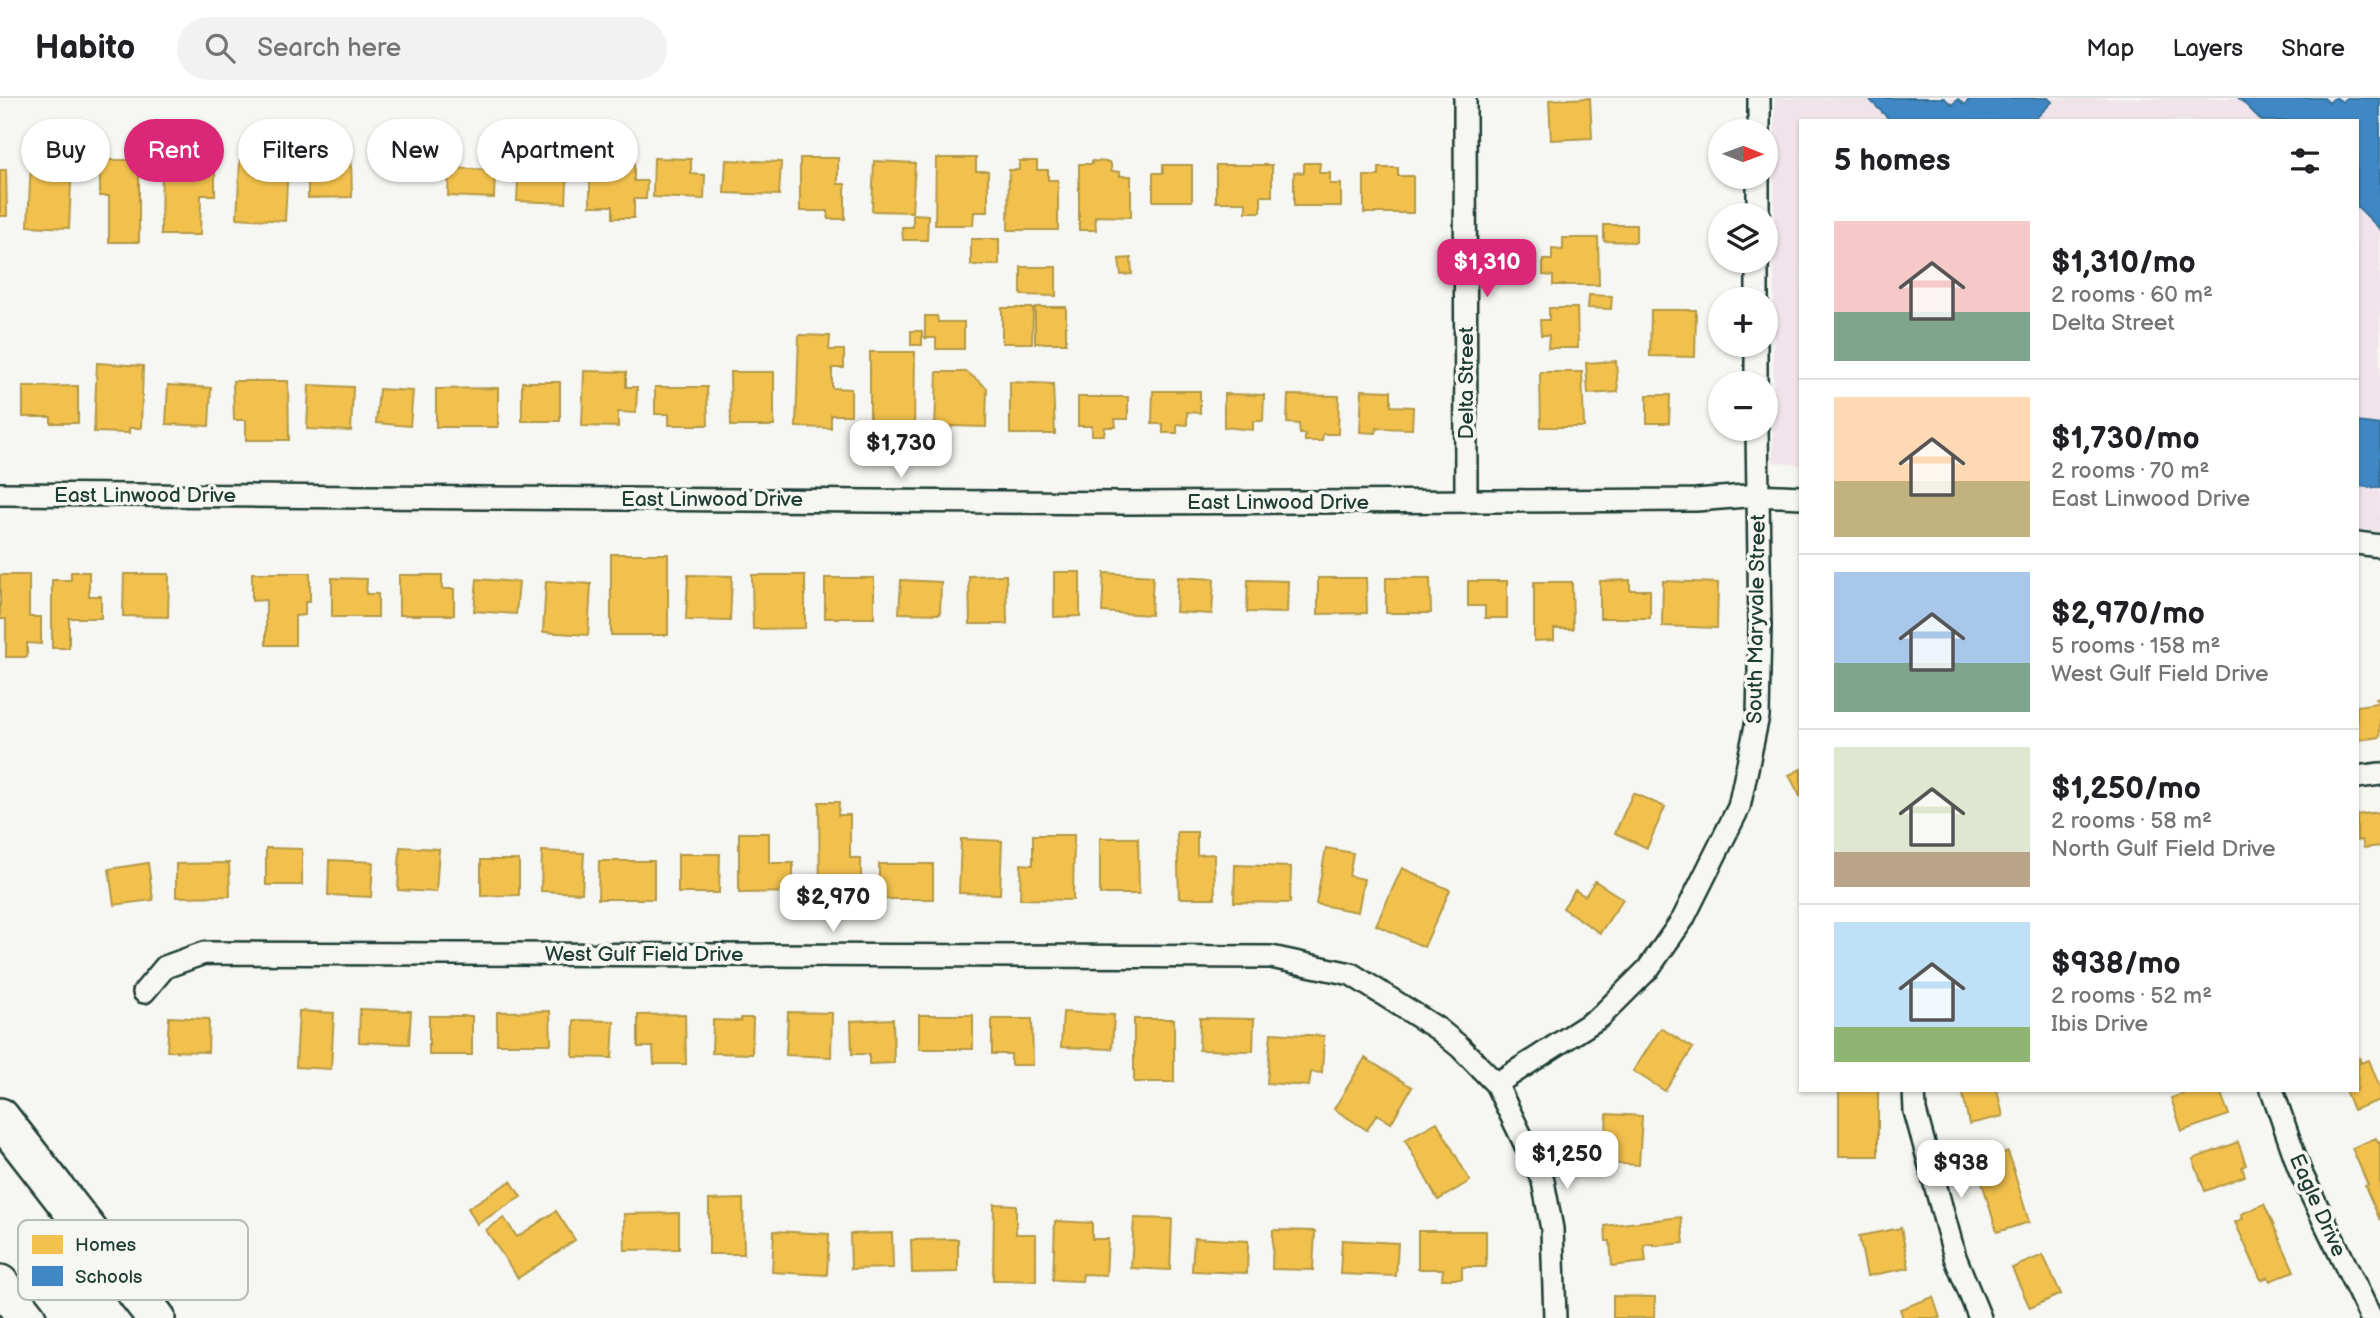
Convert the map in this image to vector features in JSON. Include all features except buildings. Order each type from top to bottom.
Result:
[{"type":"highway","points":[[0,1117],[80,1220]]},
{"type":"highway","points":[[0,1284],[27,1318]]},
{"type":"highway","points":[[142,1300],[156,1318]]},
{"type":"street","name":"Delta Street","points":[[1465,98],[1466,501]]},
{"type":"street","points":[[1759,98],[1759,119]]},
{"type":"street","name":"South Maryvale Street","points":[[1496,1084],[1600,1017],[1648,969],[1683,919],[1738,807],[1758,716],[1760,626],[1757,441]]},
{"type":"street","name":"East Linwood Drive","points":[[0,494],[1125,503],[1696,500],[1758,495],[1799,498]]},
{"type":"street","points":[[2359,543],[2380,546]]},
{"type":"street","points":[[2359,777],[2380,774]]},
{"type":"street","name":"West Gulf Field Drive","points":[[144,992],[165,967],[204,953],[1271,957],[1351,974],[1438,1029],[1461,1047],[1496,1084],[1543,1181],[1552,1229],[1555,1318]]},
{"type":"street","points":[[1914,1092],[1915,1111],[1955,1257],[1980,1318]]},
{"type":"street","name":"Eagle Drive","points":[[2273,1092],[2300,1171],[2371,1318]]},
{"type":"shaded area","points":[[1775,98],[2380,98],[2380,532],[2359,529],[2359,119],[1799,119],[1799,465],[1773,462],[1773,441],[1778,441],[1778,371],[1774,371],[1774,357],[1778,357],[1778,287],[1774,287],[1774,273],[1778,273],[1778,203],[1774,203],[1774,189],[1778,189],[1778,119],[1775,119]]}]
